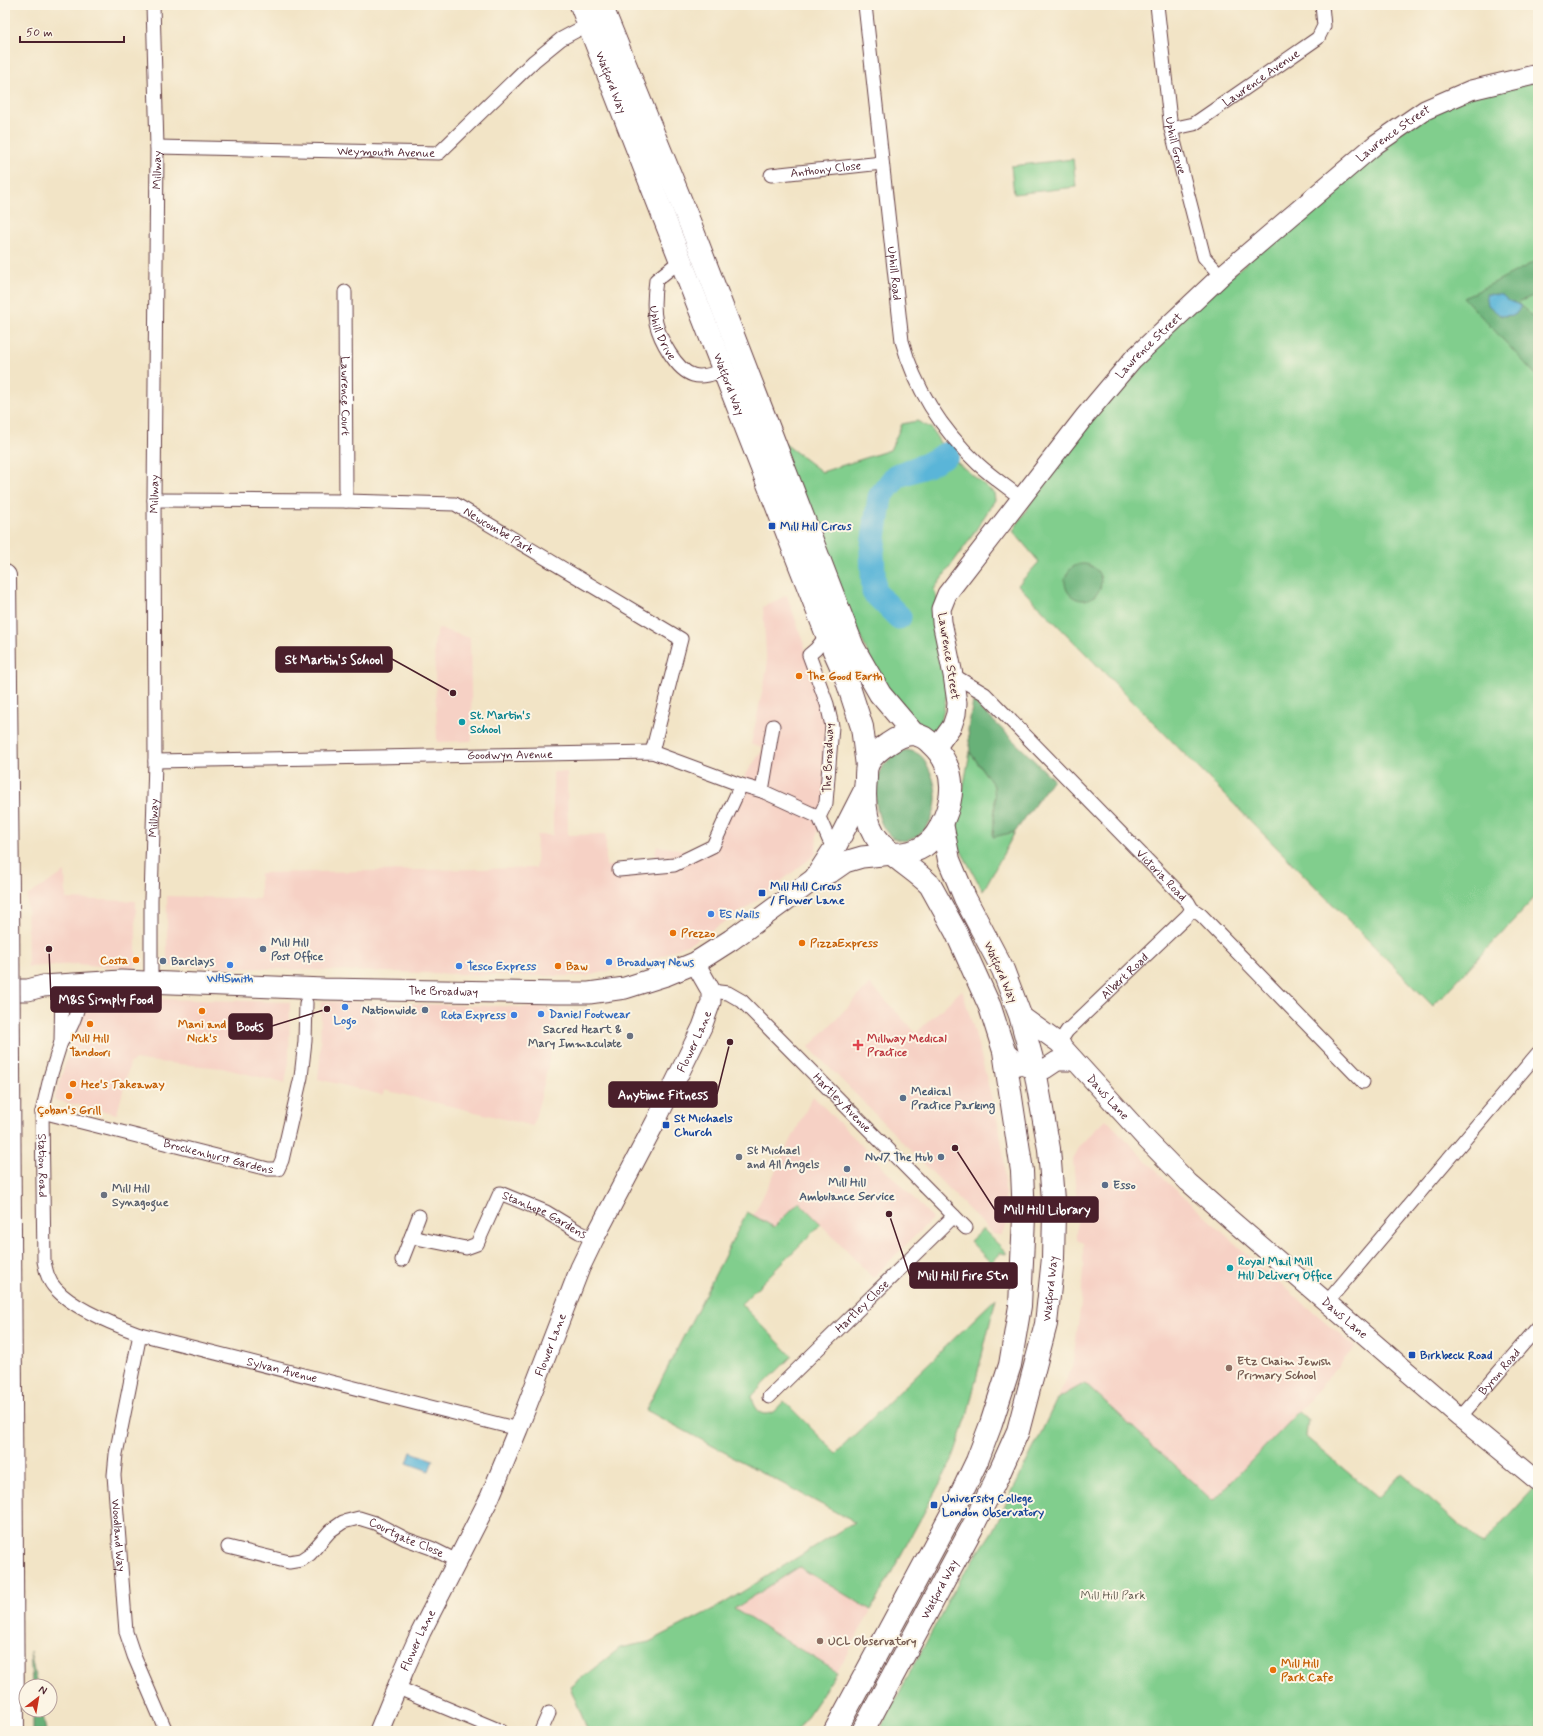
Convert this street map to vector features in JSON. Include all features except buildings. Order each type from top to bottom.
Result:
[{"type":"highway","name":"Watford Way","points":[[601,5],[691,226],[853,647],[880,694],[914,734]]},
{"type":"highway","name":"Watford Way","points":[[585,15],[722,370],[827,635],[845,675],[862,727],[867,766]]},
{"type":"highway","points":[[5,576],[13,1731]]},
{"type":"highway","points":[[914,734],[926,739],[936,748],[948,765],[951,781],[948,811],[934,836],[922,848],[908,854],[893,854],[882,844],[870,824],[865,808],[864,790],[867,766],[878,750],[902,736],[914,734]]},
{"type":"highway","name":"Watford Way","points":[[863,1731],[997,1478],[1018,1431],[1046,1324],[1053,1258],[1054,1213],[1046,1132],[1035,1070],[1020,1015],[1003,970],[965,898],[950,860],[942,823]]},
{"type":"highway","name":"Watford Way","points":[[835,1731],[953,1511],[977,1461],[991,1424],[1010,1365],[1020,1306],[1024,1217],[1020,1149],[1004,1051],[990,1007],[956,932],[930,885],[893,854]]},
{"type":"main road","name":"The Broadway","points":[[813,880],[837,844],[864,790]]},
{"type":"main road","name":"The Broadway","points":[[5,990],[28,990],[52,985],[121,981],[324,989],[589,993],[625,988],[666,975],[695,963],[731,940],[813,880],[832,871],[845,862],[862,857],[893,854]]},
{"type":"main road","name":"The Broadway","points":[[5,977],[28,978],[52,985]]},
{"type":"street","name":"Millway","points":[[151,983],[151,900],[155,761],[154,500],[157,147],[153,5]]},
{"type":"street","name":"Uphill Road","points":[[865,5],[902,341],[907,358],[917,382],[932,409],[948,432],[978,464],[1021,498]]},
{"type":"street","name":"Uphill Grove","points":[[1157,5],[1171,129],[1204,257],[1221,276]]},
{"type":"street","name":"Lawrence Avenue","points":[[1171,129],[1194,124],[1318,38],[1324,26],[1322,5]]},
{"type":"street","name":"Weymouth Avenue","points":[[157,147],[439,153],[534,61],[561,39],[585,15]]},
{"type":"street","name":"Lawrence Street","points":[[936,748],[952,726],[956,714],[957,703],[942,622],[941,609],[947,594],[1085,416],[1134,359],[1221,276],[1376,144],[1425,110],[1471,90],[1538,74]]},
{"type":"street","name":"Anthony Close","points":[[771,175],[882,162]]},
{"type":"street","name":"Uphill Drive","points":[[680,260],[656,280],[654,294],[656,323],[666,348],[680,366],[692,375],[709,376],[722,370]]},
{"type":"street","name":"Lawrence Court","points":[[345,292],[346,500]]},
{"type":"street","name":"Newcombe Park","points":[[154,500],[346,500],[455,504],[681,639],[652,752]]},
{"type":"street","name":"The Broadway","points":[[818,817],[826,803],[832,726],[827,704],[809,655],[827,635]]},
{"type":"street","name":"Victoria Road","points":[[953,675],[985,694],[1188,902],[1192,909],[1201,915],[1363,1082]]},
{"type":"street","points":[[762,791],[773,726]]},
{"type":"street","name":"Goodwyn Avenue","points":[[155,761],[652,752],[741,785],[762,791],[818,817]]},
{"type":"street","points":[[619,870],[674,865],[712,846],[741,785]]},
{"type":"street","points":[[818,817],[829,840],[837,844]]},
{"type":"street","name":"Albert Road","points":[[1059,1043],[1067,1031],[1187,916],[1192,909]]},
{"type":"street","points":[[695,963],[711,991]]},
{"type":"street","name":"Station Road","points":[[55,1289],[47,1275],[44,1261],[42,1112],[50,1074],[61,1042],[69,1034],[79,1002],[82,984]]},
{"type":"street","name":"Station Road","points":[[52,985],[61,1042]]},
{"type":"street","name":"Hartley Avenue","points":[[711,991],[728,993],[742,1001],[966,1228]]},
{"type":"street","name":"Flower Lane","points":[[378,1731],[421,1632],[490,1497],[568,1300],[594,1239],[655,1122],[702,1027],[711,1002],[711,991]]},
{"type":"street","name":"Brockenhurst Gardens","points":[[42,1112],[268,1169],[278,1169],[282,1160],[301,1077],[305,1041],[306,1003]]},
{"type":"street","name":"Daws Lane","points":[[1020,1015],[1059,1043],[1147,1140],[1188,1182],[1460,1417],[1538,1481]]},
{"type":"street","points":[[1004,1051],[1019,1064],[1035,1070],[1045,1069],[1057,1062],[1074,1060]]},
{"type":"street","points":[[1327,1302],[1538,1053]]},
{"type":"street","name":"Stanhope Gardens","points":[[411,1236],[466,1248],[472,1247],[481,1239],[500,1193],[546,1212],[579,1232],[594,1239]]},
{"type":"street","points":[[402,1260],[419,1216]]},
{"type":"street","name":"Hartley Close","points":[[769,1397],[954,1216]]},
{"type":"street","name":"Sylvan Avenue","points":[[55,1289],[68,1299],[108,1322],[140,1334],[518,1429]]},
{"type":"street","name":"Byron Road","points":[[1460,1417],[1538,1327]]},
{"type":"street","name":"Woodland Way","points":[[140,1334],[116,1454],[114,1475],[126,1632],[134,1656],[166,1731]]},
{"type":"street","name":"Courtgate Close","points":[[228,1547],[289,1562],[301,1560],[310,1554],[338,1525],[358,1518],[375,1523],[406,1539],[431,1548],[458,1561]]},
{"type":"street","points":[[396,1687],[501,1731]]},
{"type":"street","points":[[541,1731],[549,1714]]},
{"type":"shaded area","points":[[787,595],[825,706],[825,793],[817,835],[816,854],[748,907],[693,942],[649,962],[586,976],[531,976],[167,966],[167,896],[260,899],[260,873],[536,868],[537,835],[553,835],[553,772],[567,772],[568,835],[606,834],[606,866],[652,865],[657,846],[699,852],[720,833],[746,774],[764,748],[751,744],[767,669],[763,607]]},
{"type":"shaded area","points":[[438,628],[470,638],[472,741],[437,742],[434,644]]},
{"type":"shaded area","points":[[65,872],[66,899],[136,901],[135,969],[77,964],[28,967],[27,896]]},
{"type":"shaded area","points":[[870,984],[916,1033],[962,990],[974,1029],[1000,1131],[1004,1159],[1006,1227],[1001,1235],[993,1234],[809,1047]]},
{"type":"shaded area","points":[[111,998],[290,1002],[289,1062],[285,1083],[222,1068],[136,1060],[130,1063],[117,1114],[54,1100],[78,1022],[86,1009],[99,1000]]},
{"type":"shaded area","points":[[321,1001],[561,1008],[533,1126],[384,1090],[383,1095],[318,1079],[320,1059]]},
{"type":"shaded area","points":[[813,1096],[933,1218],[873,1278],[799,1202],[774,1227],[753,1216]]},
{"type":"shaded area","points":[[1106,1119],[1166,1181],[1260,1266],[1355,1347],[1299,1411],[1213,1501],[1085,1383],[1057,1399],[1072,1367],[1081,1303],[1083,1242],[1077,1239],[1077,1204],[1073,1159],[1081,1144]]},
{"type":"shaded area","name":"UCL Observatory","points":[[799,1567],[871,1610],[837,1672],[733,1610]]},
{"type":"green space","points":[[1538,76],[1538,894],[1433,1006],[1018,585],[1039,562],[1013,531],[1085,416],[1134,359],[1425,110]]},
{"type":"green space","points":[[1073,159],[1076,187],[1014,194],[1011,166]]},
{"type":"green space","points":[[1538,260],[1538,294],[1518,302],[1538,323],[1538,377],[1464,298]]},
{"type":"green space","points":[[917,421],[931,428],[947,454],[994,493],[995,500],[968,542],[934,589],[940,609],[951,673],[936,748],[892,709],[772,434],[822,472],[890,450],[902,424]]},
{"type":"green space","points":[[1080,564],[1086,564],[1096,569],[1101,582],[1096,595],[1086,600],[1080,600],[1070,595],[1065,585],[1065,579],[1070,569]]},
{"type":"green space","points":[[973,701],[1053,779],[1015,832],[993,837],[995,803],[994,786],[970,752],[968,730]]},
{"type":"green space","points":[[907,750],[916,753],[924,759],[930,771],[936,792],[934,811],[927,826],[917,836],[905,841],[892,837],[882,825],[875,794],[878,777],[886,763],[892,757]]},
{"type":"green space","points":[[970,752],[994,786],[995,803],[993,836],[1015,832],[983,891],[954,838]]},
{"type":"green space","points":[[799,1202],[821,1224],[741,1304],[792,1356],[752,1396],[754,1404],[761,1413],[769,1414],[784,1401],[836,1453],[996,1298],[967,1416],[952,1461],[871,1610],[799,1567],[734,1609],[837,1672],[797,1731],[588,1731],[570,1687],[620,1648],[649,1642],[723,1604],[854,1522],[646,1410],[747,1212],[774,1227]]},
{"type":"green space","points":[[983,1229],[1006,1252],[1006,1254],[1001,1253],[991,1263],[970,1241]]},
{"type":"green space","name":"Mill Hill Park","points":[[1085,1383],[1213,1501],[1299,1411],[1308,1419],[1306,1437],[1378,1498],[1401,1473],[1482,1544],[1538,1483],[1538,1731],[879,1731],[956,1586],[992,1532],[1057,1399]]},
{"type":"green space","points":[[30,1651],[35,1678],[32,1678]]},
{"type":"green space","points":[[33,1718],[44,1718],[46,1731],[33,1731]]},
{"type":"water","points":[[1486,294],[1502,295],[1509,301],[1522,306],[1515,315],[1501,316],[1488,305]]},
{"type":"water","points":[[411,1452],[433,1460],[429,1471],[407,1463]]},
{"type":"waterway","points":[[899,617],[874,592],[872,552],[880,497],[896,476],[927,465],[947,454]]},
{"type":"place","name":"Mill Hill Circus","points":[[772,526]]},
{"type":"place","name":"The Good Earth","points":[[799,676]]},
{"type":"place","name":"St Martin's School","points":[[453,693]]},
{"type":"place","name":"St. Martin's School","points":[[462,722]]},
{"type":"place","name":"Mill Hill Circus / Flower Lane","points":[[762,893]]},
{"type":"place","name":"ES Nails","points":[[711,914]]},
{"type":"place","name":"Prezzo","points":[[673,933]]},
{"type":"place","name":"PizzaExpress","points":[[802,943]]},
{"type":"place","name":"M&S Simply Food","points":[[49,949]]},
{"type":"place","name":"Mill Hill Post Office","points":[[263,949]]},
{"type":"place","name":"Costa","points":[[136,960]]},
{"type":"place","name":"Barclays","points":[[163,961]]},
{"type":"place","name":"Broadway News","points":[[609,962]]},
{"type":"place","name":"WHSmith","points":[[230,965]]},
{"type":"place","name":"Tesco Express","points":[[459,966]]},
{"type":"place","name":"Baw","points":[[558,966]]},
{"type":"place","name":"Logo","points":[[345,1007]]},
{"type":"place","name":"Boots","points":[[327,1009]]},
{"type":"place","name":"Nationwide","points":[[425,1010]]},
{"type":"place","name":"Mani and Nick's","points":[[202,1011]]},
{"type":"place","name":"Daniel Footwear","points":[[541,1014]]},
{"type":"place","name":"Rota Express","points":[[514,1015]]},
{"type":"place","name":"Mill Hill Tandoori","points":[[90,1024]]},
{"type":"place","name":"Sacred Heart & Mary Immaculate","points":[[630,1036]]},
{"type":"place","name":"Anytime Fitness","points":[[730,1042]]},
{"type":"place","name":"Millway Medical Practice","points":[[858,1045]]},
{"type":"place","name":"Hee's Takeaway","points":[[73,1084]]},
{"type":"place","name":"Çoban's Grill","points":[[69,1096]]},
{"type":"place","name":"Medical Practice Parking","points":[[903,1098]]},
{"type":"place","name":"St Michaels Church","points":[[666,1125]]},
{"type":"place","name":"Mill Hill Library","points":[[955,1148]]},
{"type":"place","name":"St Michael and All Angels","points":[[739,1157]]},
{"type":"place","name":"NW7 The Hub","points":[[941,1157]]},
{"type":"place","name":"Mill Hill Ambulance Service","points":[[847,1169]]},
{"type":"place","name":"Esso","points":[[1105,1185]]},
{"type":"place","name":"Mill Hill Synagogue","points":[[104,1195]]},
{"type":"place","name":"Mill Hill Fire Stn","points":[[889,1214]]},
{"type":"place","name":"Royal Mail Mill Hill Delivery Office","points":[[1230,1268]]},
{"type":"place","name":"Birkbeck Road","points":[[1412,1355]]},
{"type":"place","name":"Etz Chaim Jewish Primary School","points":[[1229,1368]]},
{"type":"place","name":"University College London Observatory","points":[[934,1505]]},
{"type":"place","name":"UCL Observatory","points":[[820,1641]]},
{"type":"place","name":"Mill Hill Park Cafe","points":[[1273,1670]]}]
